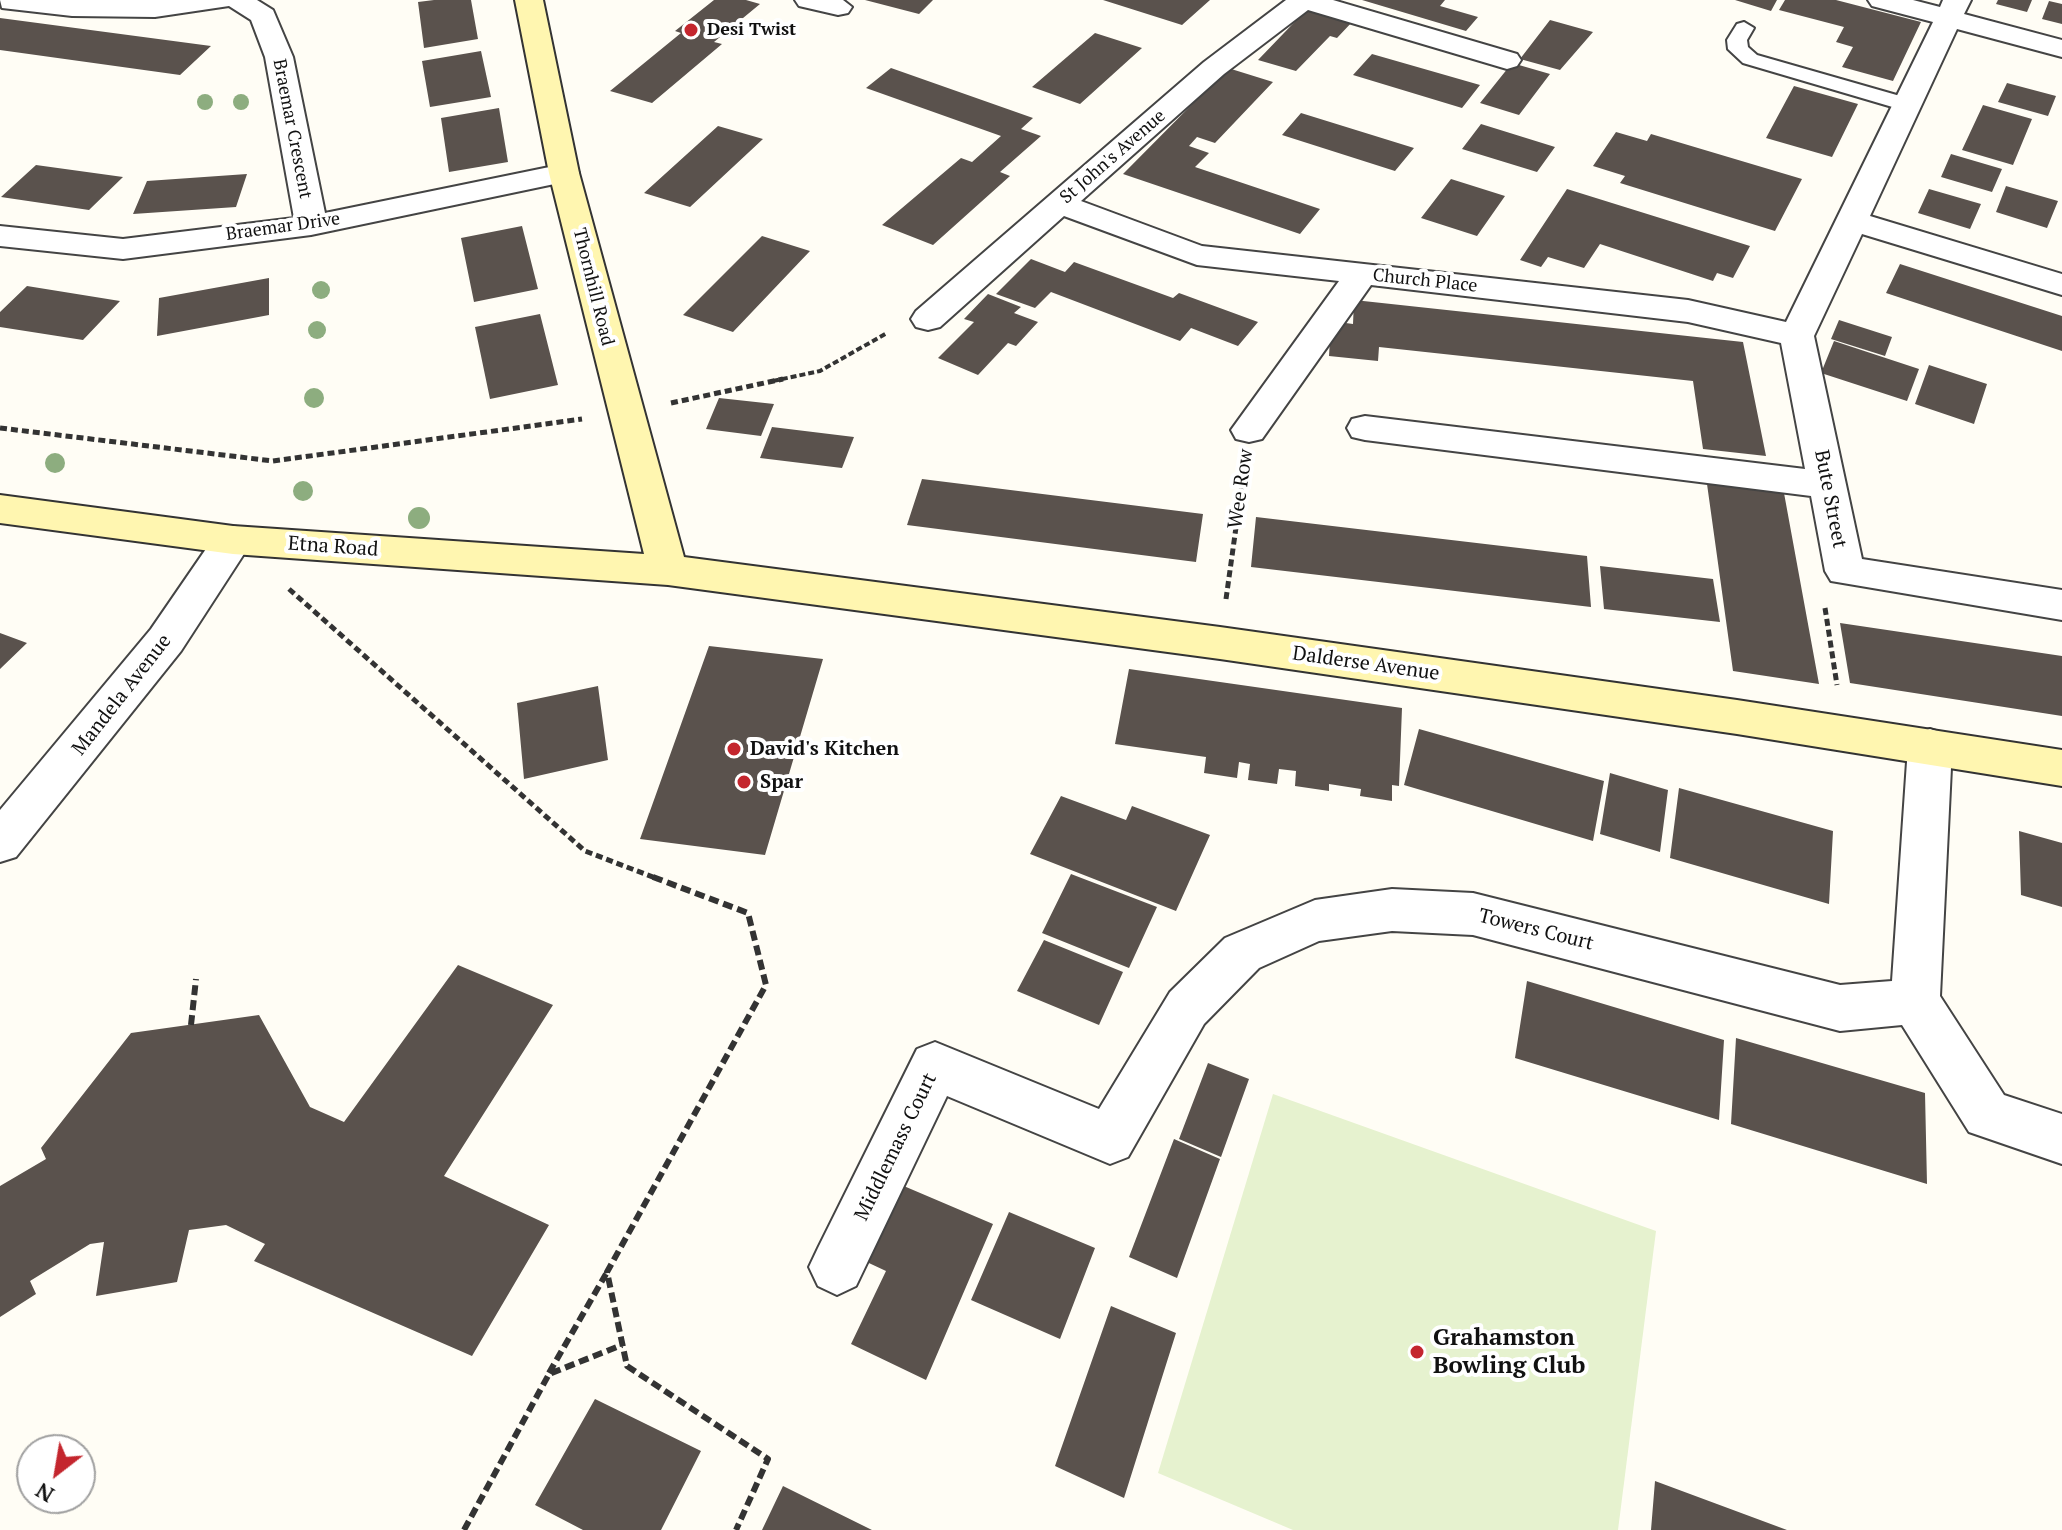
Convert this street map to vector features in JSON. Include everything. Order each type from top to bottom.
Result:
[{"type":"street","points":[[2,0],[72,8],[155,9],[221,0]]},
{"type":"street","name":"Braemar Crescent","points":[[238,0],[263,16],[279,57],[311,225]]},
{"type":"street","name":"Thornhill Road","points":[[529,0],[564,173],[668,570]]},
{"type":"street","points":[[809,0],[838,7]]},
{"type":"street","name":"St John's Avenue","points":[[928,319],[1214,68],[1303,0],[1507,60]]},
{"type":"street","points":[[1882,0],[1952,9],[2062,49]]},
{"type":"street","points":[[1797,336],[1952,9]]},
{"type":"street","name":"Braemar Drive","points":[[0,236],[123,249],[311,225],[564,173]]},
{"type":"street","name":"Church Place","points":[[1060,204],[1197,255],[1688,311],[1797,336]]},
{"type":"street","points":[[1852,221],[2062,285]]},
{"type":"street","name":"Wee Row","points":[[1249,430],[1362,274]]},
{"type":"street","name":"Bute Street","points":[[1797,336],[1845,571],[2062,605]]},
{"type":"street","points":[[1365,428],[1828,485]]},
{"type":"street","name":"Etna Road","points":[[0,509],[233,540],[668,570]]},
{"type":"street","name":"Mandela Avenue","points":[[0,843],[166,640],[233,540]]},
{"type":"street","name":"Dalderse Avenue","points":[[668,570],[1220,643],[2062,768]]},
{"type":"street","points":[[1930,747],[1915,1001],[1987,1114],[2062,1139]]},
{"type":"street","name":"Towers Court","points":[[1110,1139],[1187,1008],[1242,953],[1315,921],[1392,910],[1473,914],[1840,1008],[1915,1001]]},
{"type":"street","name":"Middlemass Court","points":[[837,1267],[935,1066],[1110,1139]]},
{"type":"lane","points":[[1744,28],[1737,40],[1738,49],[1750,59],[1906,105]]},
{"type":"path","points":[[0,428],[273,461],[625,413],[820,371],[894,330],[912,333],[928,319]]},
{"type":"path","name":"Wee Row","points":[[1220,643],[1249,430]]},
{"type":"path","points":[[233,540],[585,851],[748,913],[766,985],[464,1530]]},
{"type":"path","points":[[1845,571],[1822,587],[1845,734]]},
{"type":"path","points":[[191,1025],[196,979]]},
{"type":"path","points":[[607,1272],[627,1366],[768,1459],[736,1530]]},
{"type":"path","points":[[549,1374],[622,1345]]},
{"type":"green space","name":"Grahamston Bowling Club","points":[[1273,1094],[1656,1231],[1618,1530],[1293,1530],[1158,1473]]},
{"type":"building","points":[[471,0],[478,39],[424,48],[418,2]]},
{"type":"building","points":[[714,0],[746,0],[760,4],[714,42],[722,44],[652,103],[610,91],[681,33],[675,31]]},
{"type":"building","points":[[865,0],[933,0],[919,14]]},
{"type":"building","points":[[1103,0],[1210,0],[1182,25]]},
{"type":"building","points":[[1362,0],[1445,0],[1440,6],[1478,17],[1466,31]]},
{"type":"building","points":[[1735,0],[1777,0],[1771,11]]},
{"type":"building","points":[[1785,0],[1836,0],[1921,22],[1893,81],[1842,67],[1853,47],[1836,42],[1844,27],[1779,10]]},
{"type":"building","points":[[1998,0],[2032,0],[2027,12],[1996,4]]},
{"type":"building","points":[[2049,1],[2062,4],[2062,24],[2042,19]]},
{"type":"building","points":[[1308,8],[1353,21],[1337,38],[1330,36],[1296,71],[1258,60]]},
{"type":"building","points":[[0,18],[211,46],[180,75],[0,50]]},
{"type":"building","points":[[1550,20],[1593,32],[1560,70],[1520,59]]},
{"type":"building","points":[[1095,33],[1142,48],[1080,104],[1032,87]]},
{"type":"building","points":[[481,51],[491,97],[430,107],[422,61]]},
{"type":"building","points":[[1372,54],[1480,85],[1462,108],[1353,75]]},
{"type":"building","points":[[1512,63],[1550,74],[1519,115],[1480,103]]},
{"type":"building","points":[[891,68],[1033,118],[1021,129],[1041,136],[1000,172],[1010,176],[933,245],[882,225],[961,158],[972,162],[1001,136],[866,88]]},
{"type":"building","points":[[1228,68],[1273,82],[1215,143],[1197,137],[1189,146],[1209,153],[1195,167],[1320,209],[1300,234],[1123,174]]},
{"type":"building","points":[[2007,83],[2056,96],[2048,116],[1998,102]]},
{"type":"building","points":[[1794,86],[1858,104],[1832,157],[1766,138]]},
{"type":"building","points":[[1983,105],[2032,119],[2013,165],[1962,150]]},
{"type":"building","points":[[499,108],[508,162],[449,172],[441,118]]},
{"type":"building","points":[[1301,113],[1414,148],[1395,171],[1282,135]]},
{"type":"building","points":[[1481,124],[1555,147],[1537,172],[1462,149]]},
{"type":"building","points":[[718,126],[763,139],[690,207],[644,193]]},
{"type":"building","points":[[1616,132],[1647,141],[1651,134],[1802,179],[1775,231],[1620,183],[1625,176],[1593,166]]},
{"type":"building","points":[[1951,154],[2002,169],[1992,192],[1941,177]]},
{"type":"building","points":[[36,165],[123,177],[89,210],[1,197]]},
{"type":"building","points":[[247,174],[236,207],[133,214],[147,181]]},
{"type":"building","points":[[1451,179],[1505,196],[1477,236],[1421,218]]},
{"type":"building","points":[[2006,186],[2058,201],[2047,228],[1996,212]]},
{"type":"building","points":[[1567,189],[1750,246],[1733,278],[1717,273],[1713,281],[1600,244],[1584,268],[1548,257],[1541,267],[1520,260]]},
{"type":"building","points":[[1929,189],[1981,204],[1970,229],[1918,213]]},
{"type":"building","points":[[522,226],[538,289],[474,302],[461,238]]},
{"type":"building","points":[[762,236],[810,251],[733,332],[683,315]]},
{"type":"building","points":[[1031,259],[1065,272],[1074,262],[1173,298],[1179,293],[1258,322],[1238,346],[1191,328],[1180,341],[1051,292],[1035,308],[996,294]]},
{"type":"building","points":[[1900,264],[2062,316],[2062,351],[1886,293]]},
{"type":"building","points":[[269,278],[269,315],[157,336],[159,298]]},
{"type":"building","points":[[27,286],[120,301],[83,340],[0,327],[0,312]]},
{"type":"building","points":[[988,294],[1021,307],[1014,313],[1038,322],[1016,346],[1008,343],[978,375],[938,358],[974,322],[964,319]]},
{"type":"building","points":[[1354,300],[1743,342],[1766,456],[1703,449],[1693,381],[1379,347],[1378,361],[1329,356],[1331,321],[1353,324]]},
{"type":"building","points":[[540,314],[558,385],[490,399],[475,327]]},
{"type":"building","points":[[1839,320],[1892,337],[1885,356],[1831,339]]},
{"type":"building","points":[[1834,341],[1919,369],[1907,401],[1821,373]]},
{"type":"building","points":[[1929,365],[1987,384],[1974,424],[1915,404]]},
{"type":"building","points":[[719,398],[774,404],[761,436],[706,429]]},
{"type":"building","points":[[772,427],[854,437],[842,468],[760,458]]},
{"type":"building","points":[[922,479],[1203,514],[1196,562],[907,525]]},
{"type":"building","points":[[1707,484],[1784,493],[1819,684],[1733,671]]},
{"type":"building","points":[[1256,517],[1587,556],[1591,607],[1251,567]]},
{"type":"building","points":[[1600,566],[1713,579],[1720,622],[1604,609]]},
{"type":"building","points":[[1840,623],[2062,656],[2062,716],[1850,683]]},
{"type":"building","points":[[0,633],[27,643],[0,669]]},
{"type":"building","name":"David's Kitchen","points":[[709,646],[823,659],[765,855],[640,839]]},
{"type":"building","points":[[1129,669],[1402,708],[1399,786],[1392,785],[1392,801],[1360,796],[1361,789],[1329,784],[1329,791],[1295,786],[1296,771],[1279,769],[1277,784],[1248,780],[1250,764],[1239,762],[1237,778],[1204,773],[1206,757],[1115,744]]},
{"type":"building","points":[[598,686],[608,760],[524,779],[517,703]]},
{"type":"building","points":[[1419,729],[1604,781],[1593,841],[1404,785]]},
{"type":"building","points":[[1610,773],[1668,790],[1660,852],[1600,834]]},
{"type":"building","points":[[1679,788],[1833,831],[1829,904],[1670,858]]},
{"type":"building","points":[[1061,796],[1126,820],[1132,806],[1210,835],[1176,911],[1030,854]]},
{"type":"building","points":[[2019,831],[2062,843],[2062,907],[2021,895]]},
{"type":"building","points":[[1071,874],[1157,907],[1129,968],[1042,933]]},
{"type":"building","points":[[1044,940],[1123,972],[1099,1025],[1017,991]]},
{"type":"building","points":[[458,965],[553,1005],[444,1176],[549,1225],[472,1356],[254,1261],[265,1244],[226,1225],[189,1230],[177,1282],[96,1296],[104,1242],[90,1244],[30,1281],[36,1294],[0,1317],[0,1186],[46,1159],[41,1148],[131,1033],[259,1015],[310,1107],[344,1122]]},
{"type":"building","points":[[1527,981],[1724,1040],[1719,1120],[1515,1058]]},
{"type":"building","points":[[1736,1038],[1925,1093],[1927,1184],[1731,1124]]},
{"type":"building","points":[[1208,1063],[1249,1079],[1221,1157],[1179,1139]]},
{"type":"building","points":[[1174,1139],[1220,1159],[1177,1278],[1129,1257]]},
{"type":"building","points":[[892,1181],[993,1224],[926,1380],[851,1344],[886,1271],[856,1257]]},
{"type":"building","points":[[1009,1212],[1095,1248],[1060,1339],[971,1300]]},
{"type":"building","points":[[1111,1306],[1176,1333],[1124,1498],[1055,1466]]},
{"type":"building","points":[[595,1399],[701,1451],[661,1530],[583,1530],[535,1505]]},
{"type":"building","points":[[1655,1481],[1787,1530],[1651,1530]]},
{"type":"building","points":[[783,1486],[872,1530],[762,1530]]},
{"type":"place","name":"Desi Twist","points":[[691,30]]},
{"type":"place","name":"David's Kitchen","points":[[734,749]]},
{"type":"place","name":"Spar","points":[[744,782]]},
{"type":"place","name":"Grahamston Bowling Club","points":[[1417,1352]]}]
